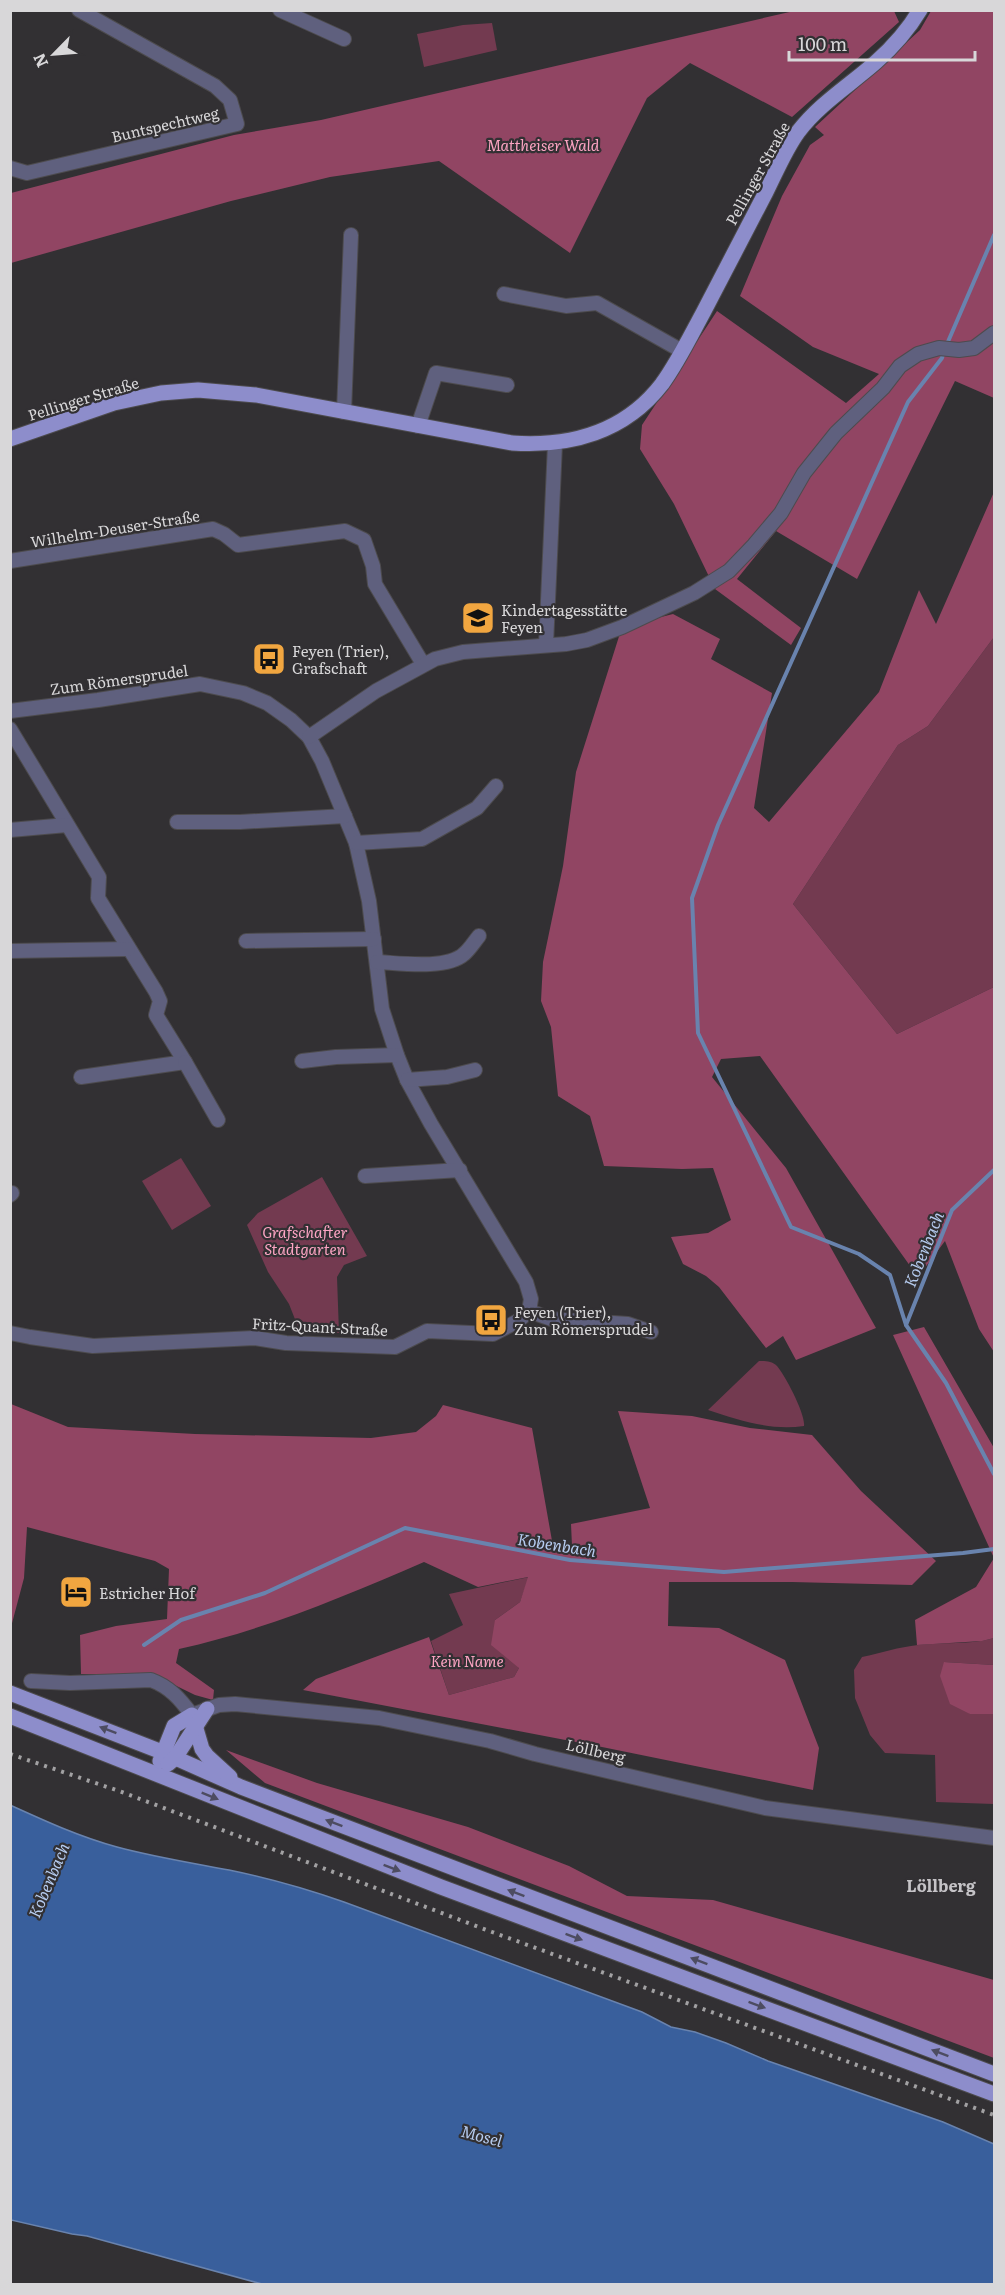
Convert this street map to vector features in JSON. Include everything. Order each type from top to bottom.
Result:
[{"type":"main road","name":"Pellinger Straße","points":[[10,439],[114,403],[161,393],[198,390],[256,395],[512,443],[555,444],[603,431],[633,413],[660,386],[682,351],[798,132],[827,103],[898,41],[920,10]]},
{"type":"main road","points":[[10,1693],[169,1755],[241,1787],[994,2074]]},
{"type":"main road","points":[[156,1774],[194,1721],[207,1709]]},
{"type":"main road","points":[[10,1716],[441,1887],[994,2094]]},
{"type":"main road","points":[[169,1755],[174,1726],[194,1721]]},
{"type":"main road","points":[[194,1721],[202,1749],[241,1787]]},
{"type":"street","name":"Buntspechtweg","points":[[10,168],[27,173],[237,124],[230,100],[214,86],[79,10]]},
{"type":"street","points":[[280,10],[344,39]]},
{"type":"street","points":[[344,412],[351,236]]},
{"type":"street","points":[[504,294],[566,306],[597,303],[682,351]]},
{"type":"street","points":[[309,737],[376,691],[423,664],[463,652],[566,644],[587,640],[622,627],[694,593],[729,571],[781,513],[804,473],[836,433],[883,388],[900,366],[918,354],[939,348],[959,350],[974,348],[994,333]]},
{"type":"street","points":[[418,426],[436,373],[507,386]]},
{"type":"street","points":[[546,645],[555,444]]},
{"type":"street","name":"Wilhelm-Deuser-Straße","points":[[10,561],[213,529],[238,545],[345,531],[364,540],[373,566],[375,584],[423,664]]},
{"type":"street","name":"Zum Römersprudel","points":[[10,711],[200,684],[243,693],[267,703],[291,720],[309,737],[322,761],[356,843],[369,902],[382,1009],[397,1055],[407,1080],[431,1124],[526,1282],[531,1299],[529,1311]]},
{"type":"street","points":[[10,729],[99,877],[98,898],[156,992],[159,1001],[156,1015],[218,1120]]},
{"type":"street","points":[[356,843],[422,839],[477,808],[496,786]]},
{"type":"street","points":[[177,822],[240,822],[345,816]]},
{"type":"street","points":[[10,830],[67,825]]},
{"type":"street","points":[[377,962],[430,964],[453,960],[463,956],[479,936]]},
{"type":"street","points":[[246,941],[374,939]]},
{"type":"street","points":[[10,951],[128,949]]},
{"type":"street","points":[[302,1061],[336,1057],[397,1055]]},
{"type":"street","points":[[81,1077],[185,1062]]},
{"type":"street","points":[[407,1080],[447,1077],[475,1070]]},
{"type":"street","points":[[365,1176],[459,1170]]},
{"type":"street","points":[[529,1311],[551,1318],[628,1324],[651,1332]]},
{"type":"street","name":"Fritz-Quant-Straße","points":[[10,1333],[93,1346],[254,1338],[286,1343],[395,1347],[427,1331],[493,1334],[529,1311]]},
{"type":"street","points":[[31,1681],[70,1683],[151,1680],[162,1684],[175,1694],[194,1721]]},
{"type":"street","points":[[174,1726],[178,1720],[179,1705],[175,1694]]},
{"type":"street","name":"Löllberg","points":[[207,1709],[235,1704],[256,1704],[379,1718],[490,1741],[535,1754],[765,1808],[994,1838]]},
{"type":"green space","name":"Mattheiser Wald","points":[[794,11],[894,11],[899,22],[792,117],[690,63],[647,98],[570,253],[439,161],[330,177],[231,201],[11,263],[11,193],[234,135],[321,120]]},
{"type":"green space","points":[[931,11],[994,11],[994,398],[955,381],[857,579],[776,531],[737,579],[801,628],[791,645],[715,589],[674,504],[640,449],[642,425],[717,311],[846,403],[879,374],[813,347],[740,296],[782,196],[810,145],[824,135],[815,127],[920,30]]},
{"type":"green space","points":[[492,23],[497,50],[424,67],[417,34],[463,25]]},
{"type":"green space","points":[[994,492],[994,637],[928,726],[898,745],[793,904],[897,1034],[994,987],[994,1352],[979,1329],[945,1241],[918,1277],[760,1056],[721,1059],[712,1077],[786,1168],[876,1328],[796,1360],[783,1336],[766,1348],[719,1287],[706,1276],[683,1264],[671,1237],[708,1233],[731,1220],[713,1168],[604,1166],[590,1116],[558,1096],[551,1027],[541,1001],[543,962],[563,866],[576,772],[622,627],[673,614],[720,639],[711,659],[772,693],[754,808],[769,822],[879,692],[919,590],[936,624]]},
{"type":"green space","points":[[994,637],[994,987],[897,1034],[793,904],[898,745],[928,726]]},
{"type":"green space","points":[[181,1158],[211,1206],[172,1230],[142,1181]]},
{"type":"green space","name":"Grafschafter Stadtgarten","points":[[322,1177],[367,1256],[344,1265],[337,1277],[339,1333],[300,1332],[289,1304],[268,1272],[247,1225],[258,1213]]},
{"type":"green space","points":[[924,1327],[994,1448],[994,1558],[893,1335]]},
{"type":"green space","points":[[759,1361],[773,1363],[781,1371],[798,1405],[804,1426],[767,1426],[708,1410]]},
{"type":"green space","points":[[11,1404],[68,1427],[195,1434],[371,1438],[416,1432],[436,1416],[443,1405],[532,1428],[554,1552],[572,1546],[571,1524],[650,1508],[618,1411],[692,1416],[750,1428],[812,1435],[861,1491],[936,1561],[912,1585],[669,1582],[668,1626],[719,1628],[785,1660],[819,1748],[813,1790],[303,1690],[316,1679],[429,1637],[449,1695],[514,1677],[519,1668],[491,1645],[495,1620],[520,1602],[528,1577],[478,1587],[424,1562],[334,1600],[273,1622],[179,1649],[176,1663],[214,1690],[213,1700],[195,1695],[152,1674],[81,1674],[80,1635],[116,1626],[167,1619],[169,1569],[155,1561],[27,1527],[24,1578],[11,1627]]},
{"type":"green space","points":[[994,1558],[994,1638],[982,1641],[917,1645],[915,1620],[976,1587]]},
{"type":"green space","name":"Kein Name","points":[[529,1577],[520,1602],[495,1620],[519,1668],[514,1677],[449,1695],[431,1641],[463,1625],[449,1594]]},
{"type":"green space","points":[[994,1638],[994,1665],[944,1662],[970,1714],[994,1714],[994,1804],[936,1802],[935,1755],[885,1753],[870,1735],[855,1698],[854,1670],[862,1657],[897,1649],[928,1644],[976,1642]]},
{"type":"green space","points":[[944,1662],[994,1665],[994,1714],[970,1714],[950,1704],[940,1676]]},
{"type":"green space","points":[[226,1750],[317,1783],[468,1827],[569,1866],[627,1896],[713,1900],[994,1980],[994,2058],[265,1783]]},
{"type":"water","name":"Mosel","points":[[10,1805],[49,1823],[103,1843],[258,1877],[344,1902],[642,2012],[671,2027],[695,2032],[726,2043],[768,2061],[943,2122],[994,2144],[994,2284],[262,2284],[87,2236],[11,2220]]},
{"type":"waterway","points":[[947,344],[994,235]]},
{"type":"waterway","points":[[906,1325],[890,1275],[859,1254],[791,1227],[698,1033],[692,898],[718,825],[908,402],[942,358],[944,351]]},
{"type":"waterway","name":"Kobenbach","points":[[994,1170],[952,1210],[906,1325],[946,1383],[994,1474]]},
{"type":"waterway","name":"Kobenbach","points":[[144,1645],[181,1620],[265,1593],[405,1528],[570,1560],[724,1572],[994,1549]]},
{"type":"railway","points":[[10,1754],[119,1791],[492,1932],[994,2115]]},
{"type":"place","name":"Kindertagesstätte Feyen","points":[[478,618]]},
{"type":"place","name":"Feyen (Trier), Grafschaft","points":[[269,659]]},
{"type":"place","name":"Feyen (Trier), Zum Römersprudel","points":[[491,1320]]},
{"type":"place","name":"Estricher Hof","points":[[76,1592]]},
{"type":"district","name":"Löllberg","points":[[941,1885]]}]
